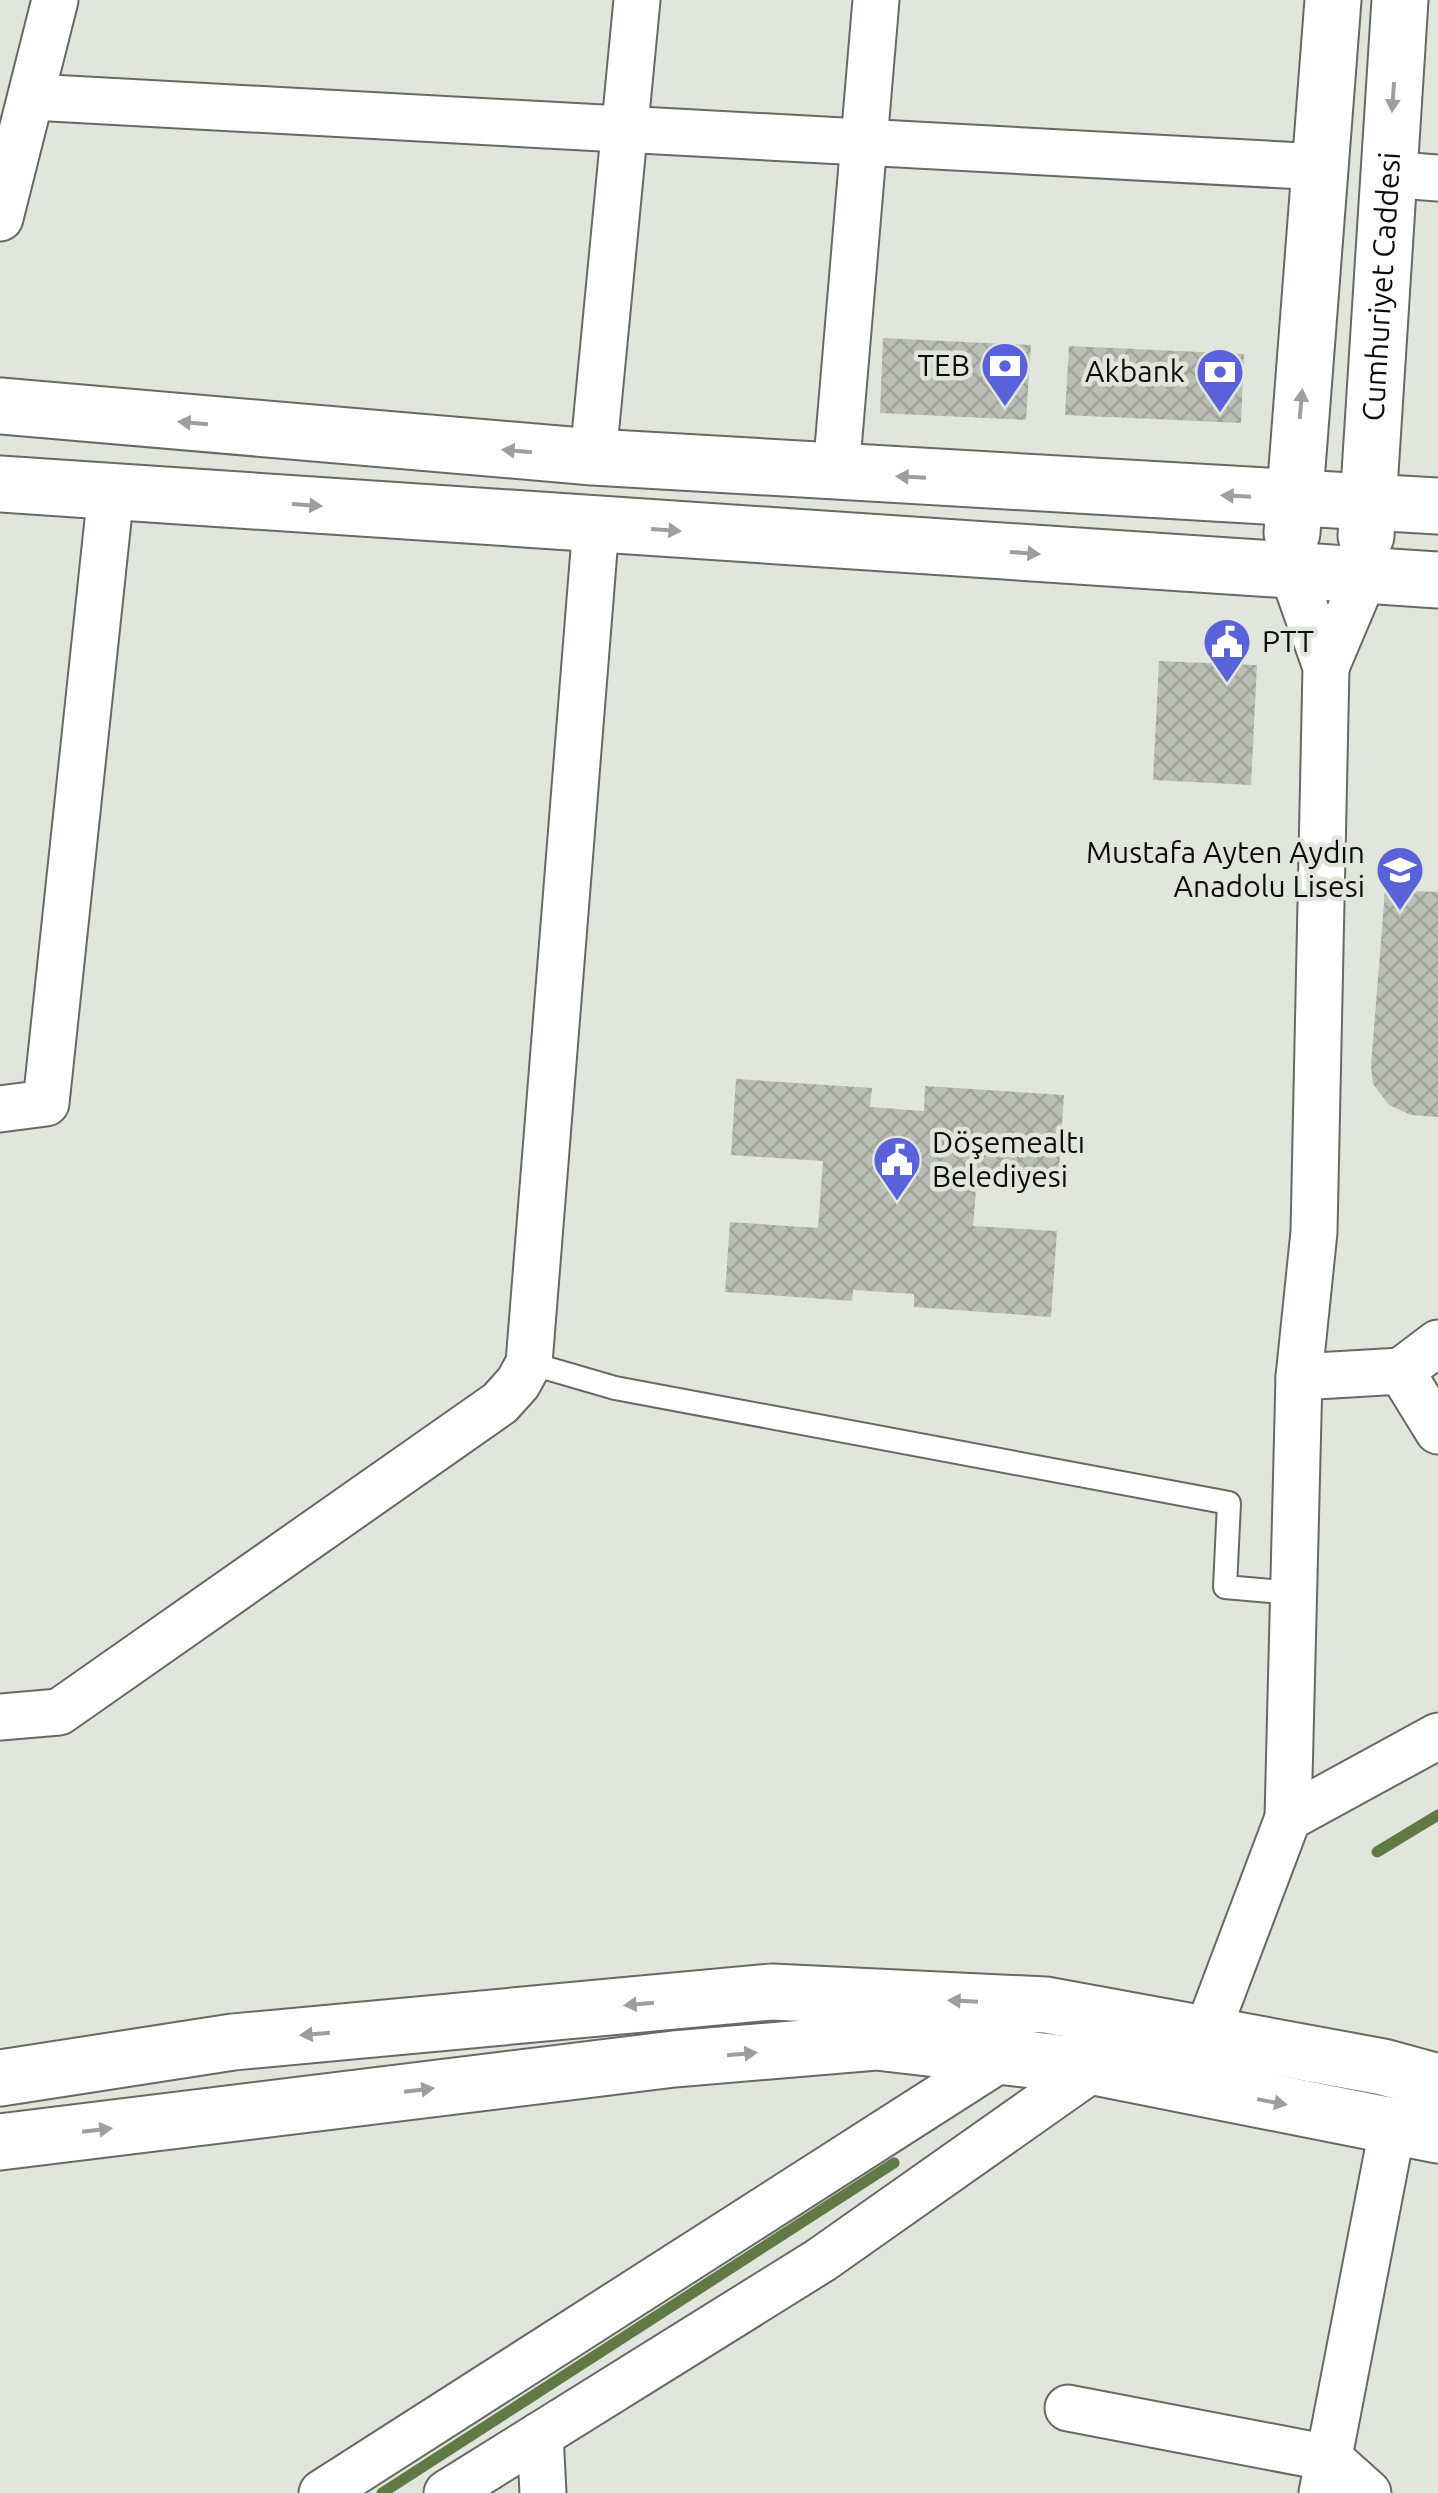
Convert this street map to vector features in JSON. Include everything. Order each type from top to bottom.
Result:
[{"type":"street","points":[[0,218],[56,0]]},
{"type":"street","points":[[593,458],[637,0]]},
{"type":"street","points":[[836,472],[876,0]]},
{"type":"street","points":[[1201,2061],[1288,1818],[1298,1377],[1314,1232],[1326,667],[1292,571],[1293,499],[1332,0]]},
{"type":"street","name":"Cumhuriyet Caddesi","points":[[1365,575],[1368,502],[1413,176],[1400,0]]},
{"type":"street","points":[[32,97],[1321,167],[1413,176]]},
{"type":"street","points":[[0,406],[593,458],[1438,506]]},
{"type":"street","points":[[0,484],[1438,580]]},
{"type":"street","points":[[0,1109],[46,1103],[111,492]]},
{"type":"street","points":[[0,1717],[58,1712],[500,1403],[529,1364],[596,525]]},
{"type":"street","points":[[1326,667],[1365,575]]},
{"type":"street","points":[[1298,1377],[1401,1370],[1438,1343]]},
{"type":"street","points":[[1401,1370],[1438,1431]]},
{"type":"street","points":[[1288,1818],[1438,1736]]},
{"type":"street","points":[[0,2078],[233,2042],[772,1992],[1046,2006],[1136,2022],[1201,2061],[1416,2130],[1325,2475]]},
{"type":"street","points":[[322,2493],[1003,2057],[1046,2006]]},
{"type":"street","points":[[446,2493],[821,2260],[1095,2066],[1136,2022]]},
{"type":"street","points":[[0,2142],[655,2062],[876,2042],[1095,2066],[1201,2061],[1384,2067],[1438,2082]]},
{"type":"street","points":[[1068,2408],[1325,2475],[1368,2493]]},
{"type":"street","points":[[540,2435],[543,2493]]},
{"type":"lane","points":[[529,1364],[615,1388],[1229,1503],[1224,1586],[1294,1592]]},
{"type":"building","points":[[883,338],[1031,345],[1026,420],[880,413]]},
{"type":"building","points":[[1069,346],[1244,354],[1241,423],[1065,415]]},
{"type":"building","points":[[1159,661],[1257,665],[1251,785],[1153,780]]},
{"type":"building","points":[[1385,890],[1438,892],[1438,1117],[1411,1115],[1389,1105],[1373,1084],[1371,1066]]},
{"type":"building","name":"Döşemealtı Belediyesi","points":[[736,1079],[872,1088],[870,1107],[924,1111],[925,1086],[1064,1095],[1058,1184],[977,1178],[973,1226],[1057,1231],[1051,1317],[914,1307],[914,1294],[853,1290],[852,1301],[725,1292],[730,1222],[818,1228],[823,1161],[731,1155]]},
{"type":"waterway","points":[[1377,1852],[1438,1815]]},
{"type":"waterway","points":[[382,2493],[894,2163]]},
{"type":"place","name":"TEB","points":[[1005,408]]},
{"type":"place","name":"Akbank","points":[[1220,414]]},
{"type":"place","name":"PTT","points":[[1227,684]]},
{"type":"place","name":"Mustafa Ayten Aydın Anadolu Lisesi","points":[[1400,912]]},
{"type":"place","name":"Döşemealtı Belediyesi","points":[[897,1202]]}]
